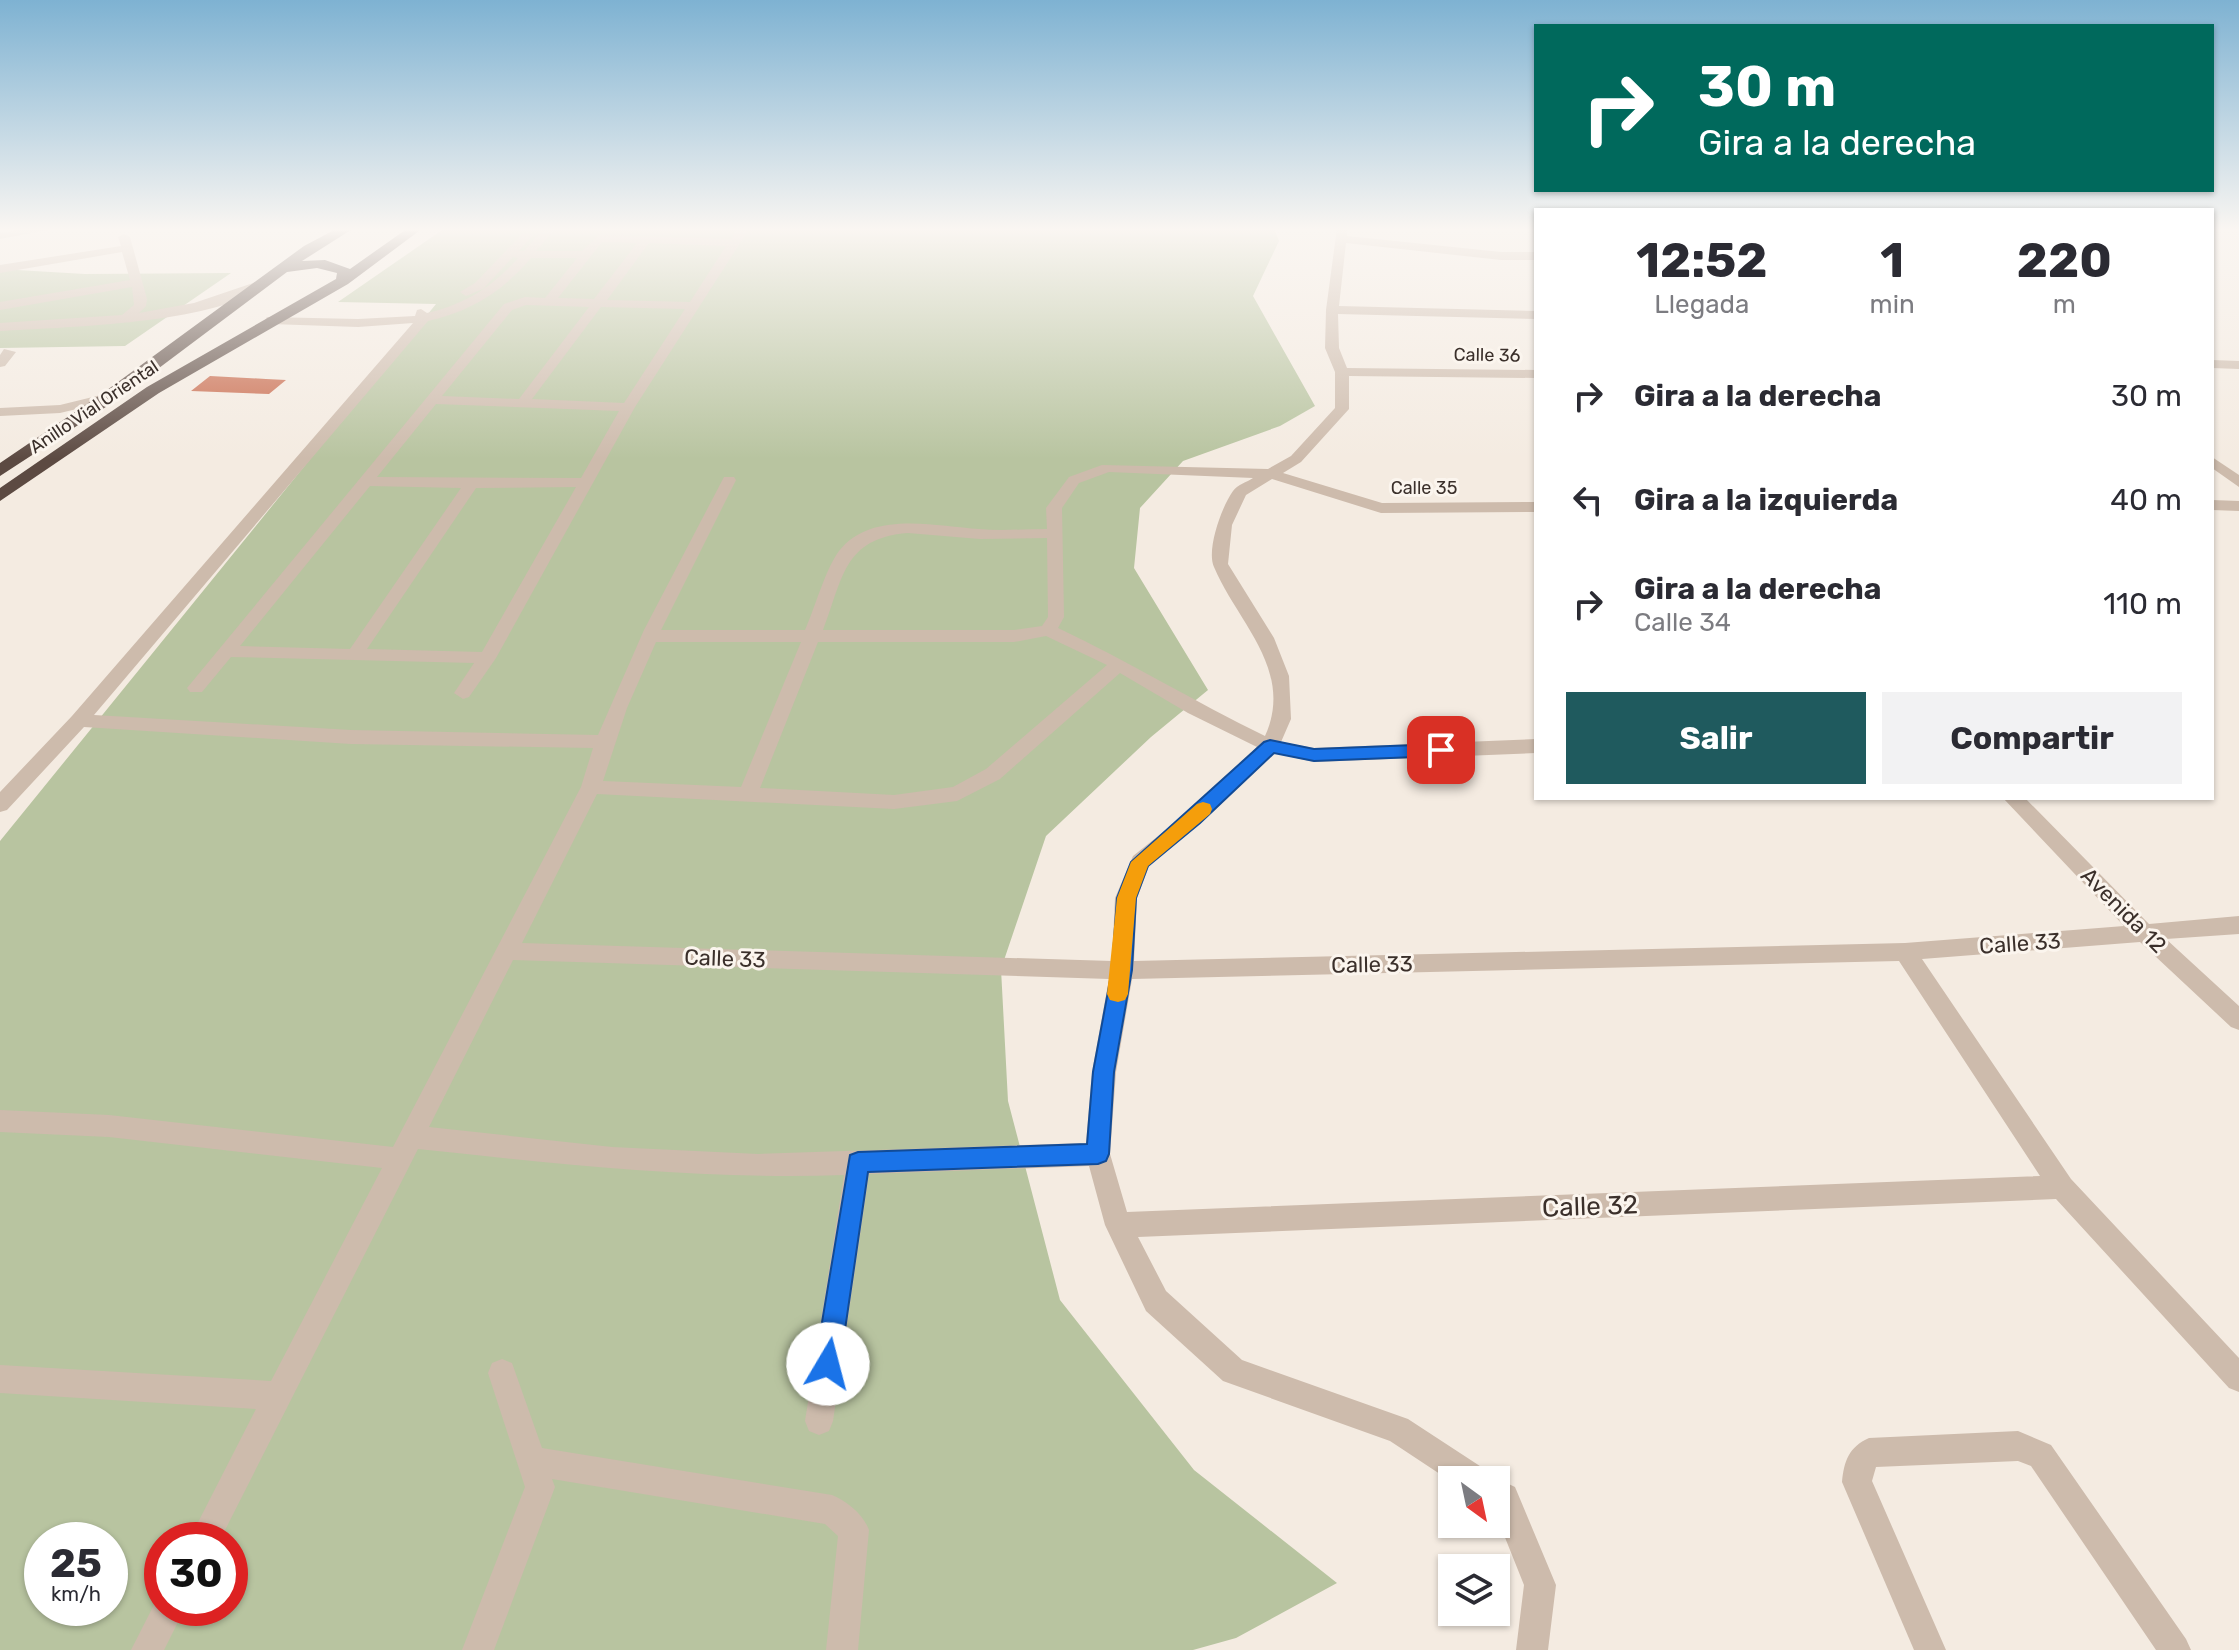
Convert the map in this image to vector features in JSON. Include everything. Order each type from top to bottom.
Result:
[{"type":"highway","name":"Anillo Vial Oriental","points":[[0,471],[109,397],[232,305]]},
{"type":"highway","name":"Anillo Vial Oriental","points":[[0,496],[153,390],[299,305]]},
{"type":"street","points":[[125,319],[140,305]]},
{"type":"street","points":[[0,327],[125,319],[209,305]]},
{"type":"street","points":[[271,320],[396,321],[463,309],[469,305]]},
{"type":"street","points":[[196,688],[363,481],[508,307],[514,305]]},
{"type":"street","points":[[524,401],[597,305]]},
{"type":"street","points":[[670,305],[693,306]]},
{"type":"street","points":[[1333,305],[1332,348],[1342,372],[1342,409],[1296,459],[1240,492],[1224,525],[1220,564],[1265,638],[1280,676],[1282,719],[1270,746],[1194,818],[1140,862],[1126,898],[1122,970],[1104,1072],[1098,1154],[1118,1225],[1156,1301],[1233,1371],[1398,1429],[1455,1466]]},
{"type":"street","points":[[463,693],[487,658],[628,407],[693,306]]},
{"type":"street","points":[[1332,310],[1534,315]]},
{"type":"street","points":[[158,315],[176,328],[182,343]]},
{"type":"street","points":[[0,805],[79,720],[422,317]]},
{"type":"street","points":[[2214,364],[2239,365]]},
{"type":"street","name":"Calle 36","points":[[1342,372],[1534,374]]},
{"type":"street","points":[[0,412],[60,409],[109,397]]},
{"type":"street","points":[[432,400],[628,407]]},
{"type":"street","points":[[23,412],[41,428],[43,442]]},
{"type":"street","points":[[2214,463],[2239,482]]},
{"type":"street","name":"Calle 35","points":[[1048,630],[1056,617],[1054,508],[1074,480],[1107,468],[1270,474],[1381,508],[1534,507]]},
{"type":"street","points":[[213,1522],[591,787],[603,742],[650,636],[729,480]]},
{"type":"street","points":[[363,481],[471,484],[584,482]]},
{"type":"street","points":[[356,653],[471,484]]},
{"type":"street","points":[[2214,505],[2239,506]]},
{"type":"street","points":[[748,793],[845,554],[854,543],[894,530],[921,528],[981,534],[1054,533]]},
{"type":"street","points":[[650,636],[1014,636],[1048,630],[1119,664],[1194,709],[1270,746],[1314,755],[1534,746]]},
{"type":"street","points":[[224,651],[487,658]]},
{"type":"street","points":[[591,787],[894,802],[957,794],[993,774],[1119,664]]},
{"type":"street","points":[[79,720],[351,737],[603,742]]},
{"type":"street","name":"Avenida 12","points":[[2015,800],[2146,934],[2239,1020]]},
{"type":"street","name":"Calle 33","points":[[505,951],[1122,970],[1905,952],[2239,925]]},
{"type":"street","points":[[1905,952],[2062,1187],[2239,1378]]},
{"type":"street","points":[[0,1121],[407,1148],[758,1166],[1098,1154]]},
{"type":"street","points":[[819,1421],[858,1162]]},
{"type":"street","name":"Calle 32","points":[[1118,1225],[2062,1187]]},
{"type":"street","points":[[478,1650],[540,1487],[502,1373]]},
{"type":"street","points":[[0,1379],[278,1396]]},
{"type":"street","points":[[1930,1650],[1857,1482],[1858,1465],[1869,1453],[2018,1446],[2041,1455],[2175,1650]]},
{"type":"street","points":[[531,1461],[832,1510],[854,1530],[842,1650]]},
{"type":"street","points":[[1510,1512],[1540,1585],[1532,1650]]},
{"type":"street","points":[[147,1650],[160,1626]]},
{"type":"green space","points":[[0,305],[185,305],[125,346],[0,348]]},
{"type":"green space","points":[[435,305],[1258,305],[1315,406],[1280,426],[1183,461],[1140,508],[1134,568],[1208,690],[1151,737],[1046,836],[1001,969],[1008,1101],[1060,1300],[1194,1470],[1337,1583],[1236,1638],[1193,1650],[0,1650],[0,841]]},
{"type":"building","points":[[210,376],[286,380],[269,394],[191,391]]},
{"type":"slow traffic","points":[[1118,994],[1126,898],[1140,862],[1203,809]]},
{"type":"route","points":[[828,1364],[858,1162],[1098,1154],[1104,1072],[1122,970],[1126,898],[1140,862],[1194,818],[1270,746],[1314,755],[1441,750]]}]
